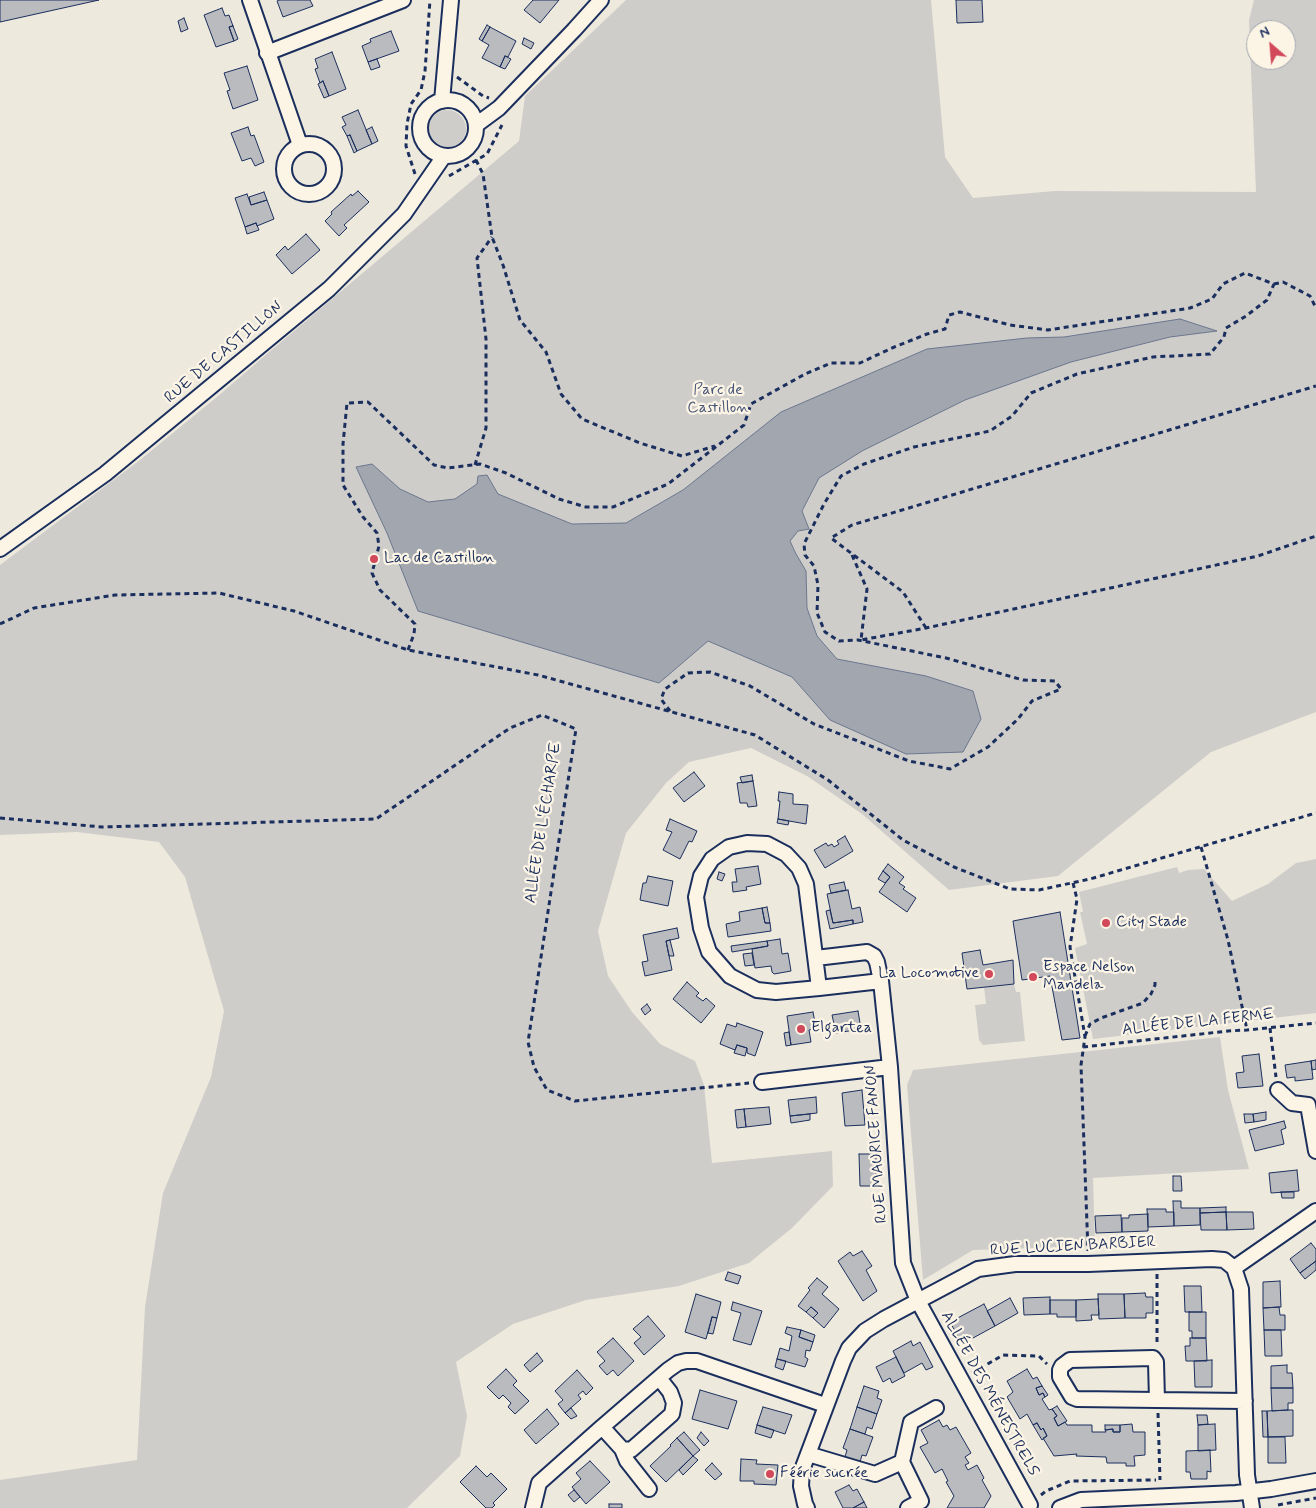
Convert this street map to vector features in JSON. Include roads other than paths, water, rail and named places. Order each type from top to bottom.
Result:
[{"type":"street","points":[[250,0],[300,146]]},
{"type":"street","points":[[267,53],[403,0]]},
{"type":"street","points":[[442,101],[451,0]]},
{"type":"street","points":[[476,125],[500,108],[601,0]]},
{"type":"street","points":[[451,100],[468,108],[476,125],[475,136],[471,144],[464,152],[454,156],[436,154],[429,149],[420,134],[422,116],[427,109],[442,101],[451,100]]},
{"type":"street","name":"RUE DE CASTILLON","points":[[0,549],[105,474],[329,289],[404,214],[444,156]]},
{"type":"street","points":[[819,988],[806,884],[799,868],[786,854],[767,844],[747,843],[729,847],[712,859],[701,876],[696,897],[701,928],[709,952],[730,976],[757,990],[776,992],[819,988],[881,981]]},
{"type":"street","name":"RUE MAURICE FANON","points":[[816,958],[867,952],[874,956],[878,962],[890,1067],[904,1263],[918,1301]]},
{"type":"street","points":[[762,1082],[890,1067]]},
{"type":"street","points":[[1278,1090],[1292,1103],[1308,1105],[1316,1150]]},
{"type":"street","points":[[1252,1508],[1247,1475],[1241,1289],[1234,1268],[1316,1211]]},
{"type":"street","name":"RUE LUCIEN BARBIER","points":[[807,1508],[801,1486],[802,1470],[842,1361],[849,1348],[865,1331],[918,1301],[978,1270],[1015,1264],[1088,1264],[1212,1259],[1224,1260],[1234,1268]]},
{"type":"street","name":"ALLÉE DES MÉNESTRELS","points":[[918,1301],[1030,1505]]},
{"type":"street","points":[[1157,1400],[1156,1362],[1152,1358],[1070,1360],[1060,1370],[1060,1377],[1072,1397],[1077,1399],[1157,1400],[1244,1401]]},
{"type":"street","points":[[533,1508],[539,1483],[678,1363],[697,1361],[826,1405]]},
{"type":"street","points":[[622,1449],[631,1450],[672,1414],[674,1403],[670,1392],[659,1378]]},
{"type":"street","points":[[908,1508],[921,1501],[902,1462],[911,1422],[936,1408]]},
{"type":"street","points":[[602,1427],[622,1449],[627,1461],[649,1489]]},
{"type":"street","points":[[808,1454],[875,1474],[902,1462]]},
{"type":"street","points":[[1060,1508],[1081,1500],[1236,1493],[1316,1481]]},
{"type":"place","name":"Lac de Castillon","points":[[374,559]]},
{"type":"place","name":"City Stade","points":[[1106,923]]},
{"type":"place","name":"La Locomotive","points":[[989,974]]},
{"type":"place","name":"Espace Nelson Mandela","points":[[1033,977]]},
{"type":"place","name":"Elgartea","points":[[801,1029]]},
{"type":"place","name":"Féérie sucrée","points":[[770,1474]]},
{"type":"park label","name":"Parc de Castillon","points":[[718,400]]}]
